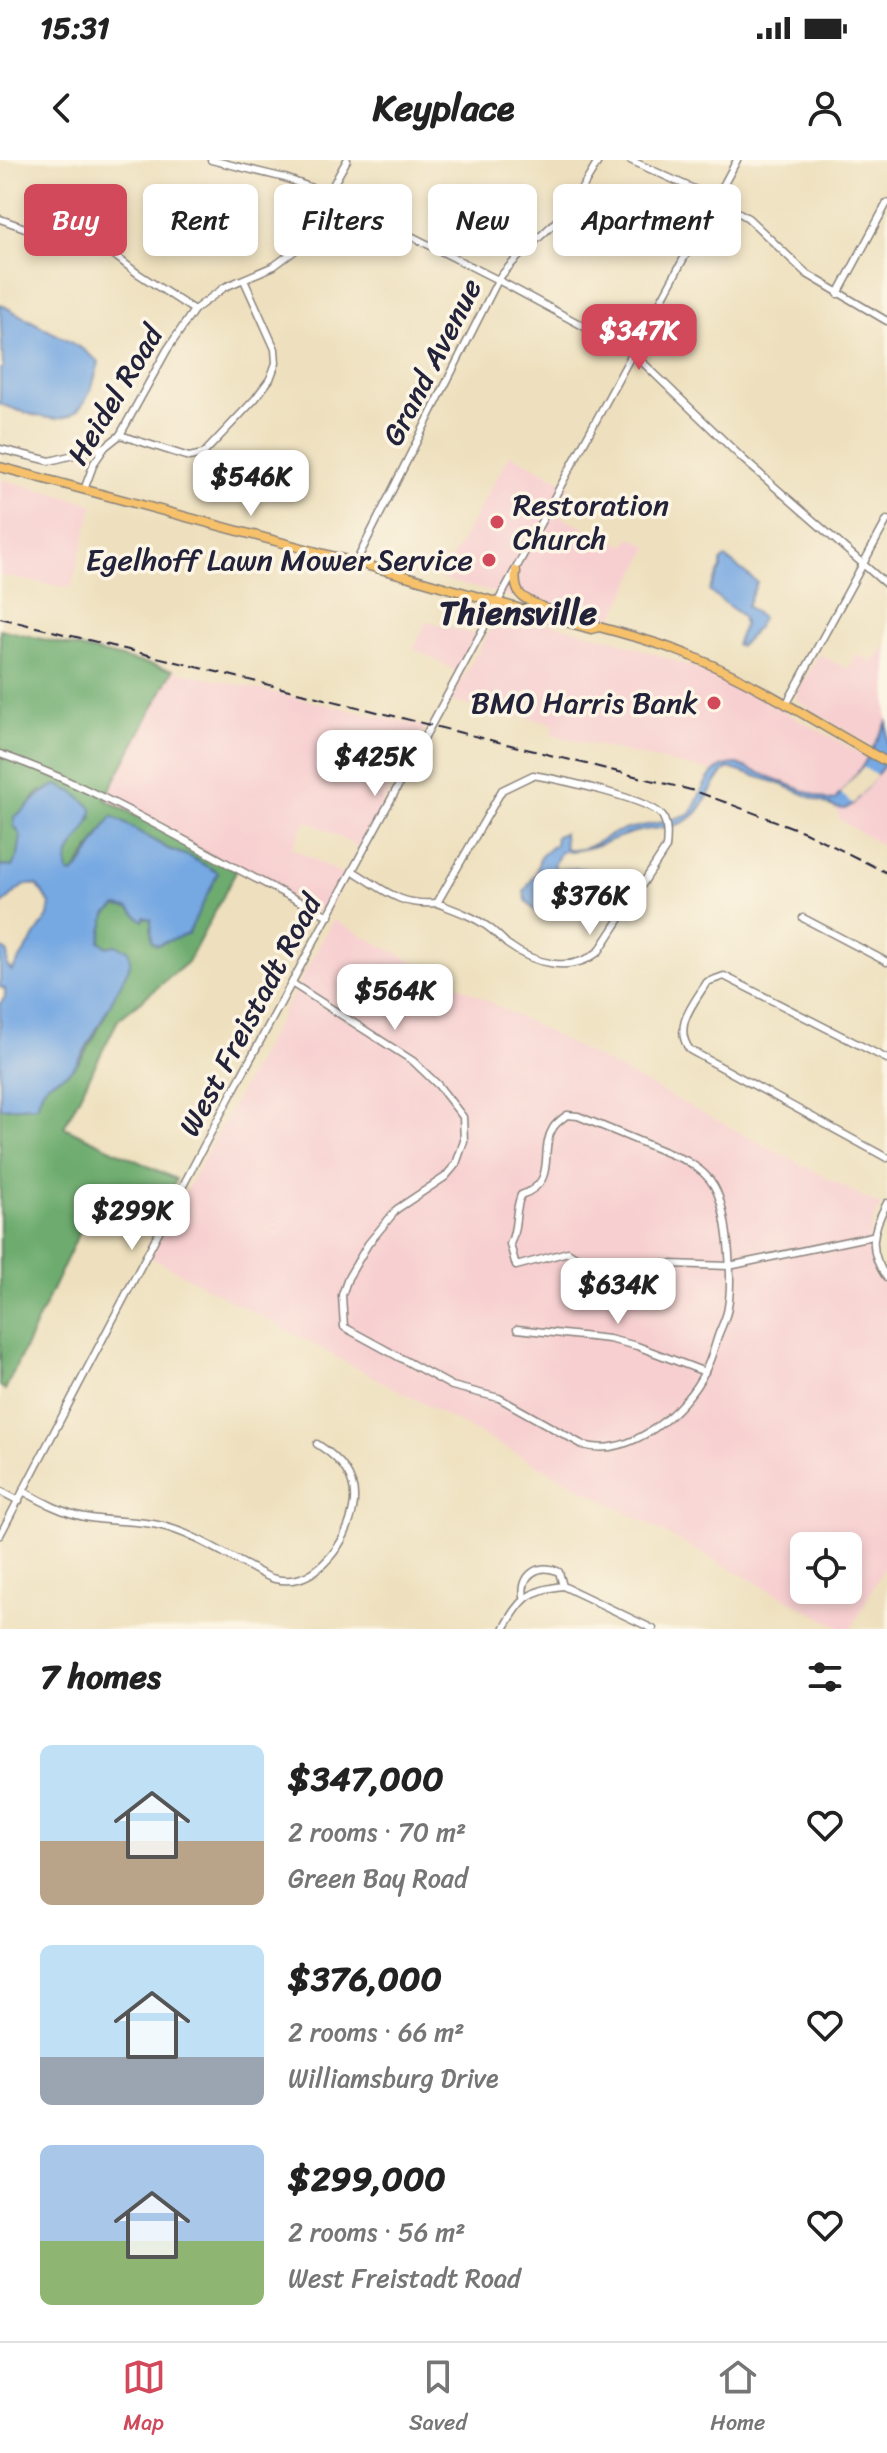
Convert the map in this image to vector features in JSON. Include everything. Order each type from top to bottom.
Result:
[{"type":"main road","points":[[0,467],[356,562],[542,616],[591,629],[599,627]]},
{"type":"main road","points":[[516,571],[515,586],[526,600],[700,660],[887,762]]},
{"type":"main road","points":[[529,610],[545,608]]},
{"type":"street","points":[[211,160],[300,184]]},
{"type":"street","name":"Heidel Road","points":[[334,184],[347,160]]},
{"type":"street","name":"Grand Avenue","points":[[356,562],[498,280],[520,253],[573,203],[599,160]]},
{"type":"street","points":[[630,160],[683,184]]},
{"type":"street","name":"West Freistadt Road","points":[[724,184],[737,160]]},
{"type":"street","points":[[838,294],[887,203]]},
{"type":"street","points":[[741,214],[807,274],[887,321]]},
{"type":"street","points":[[0,219],[25,228],[91,237],[137,273],[194,310]]},
{"type":"street","points":[[412,236],[633,353],[744,460],[887,585]]},
{"type":"street","name":"Heidel Road","points":[[84,490],[94,463],[105,447],[120,435],[167,350],[194,310],[225,287],[274,266],[288,256]]},
{"type":"street","name":"West Freistadt Road","points":[[0,1535],[219,1117],[685,256]]},
{"type":"street","points":[[120,435],[189,457],[203,454],[255,399],[270,379],[276,363],[275,349],[244,280]]},
{"type":"street","points":[[0,449],[50,461],[105,447]]},
{"type":"street","points":[[786,705],[887,520]]},
{"type":"street","points":[[0,754],[65,777],[329,916]]},
{"type":"street","points":[[353,871],[402,901],[417,905],[437,903],[469,916],[519,952],[556,965],[573,965],[599,951],[666,848],[664,821],[657,811],[645,803],[547,777],[533,775],[520,779],[502,790],[437,903]]},
{"type":"street","points":[[803,918],[887,962]]},
{"type":"street","points":[[887,1059],[724,976],[707,982],[683,1022],[682,1040],[690,1050],[887,1158]]},
{"type":"street","points":[[293,984],[413,1061],[438,1085],[463,1117],[464,1141],[456,1164],[445,1177],[397,1209],[380,1226],[355,1267],[342,1295],[344,1327],[452,1386],[499,1398],[564,1436],[597,1449],[627,1445],[677,1410],[705,1372],[728,1308],[729,1266],[726,1230],[715,1187],[700,1169],[578,1116],[567,1115],[552,1129],[543,1178],[530,1192],[521,1195],[516,1232],[510,1244],[516,1266],[568,1252],[582,1261],[729,1266],[872,1236]]},
{"type":"street","points":[[887,1203],[872,1236],[876,1259],[887,1278]]},
{"type":"street","points":[[517,1329],[609,1339],[637,1346],[705,1372]]},
{"type":"street","points":[[23,1491],[53,1507],[88,1518],[132,1521],[170,1529],[272,1578],[294,1580],[308,1576],[321,1567],[335,1551],[348,1525],[354,1501],[349,1474],[333,1455],[317,1444]]},
{"type":"street","points":[[0,1491],[19,1501]]},
{"type":"street","points":[[524,1597],[525,1581],[539,1568],[559,1572],[563,1586]]},
{"type":"street","points":[[504,1629],[524,1597],[548,1587],[563,1586],[653,1629]]},
{"type":"shaded area","points":[[510,454],[570,486],[555,514],[625,546],[631,537],[649,547],[611,622],[440,579]]},
{"type":"shaded area","points":[[0,479],[94,504],[71,588],[0,576]]},
{"type":"shaded area","points":[[504,612],[614,640],[693,667],[772,705],[867,757],[863,767],[835,800],[830,801],[738,764],[718,768],[715,772],[649,758],[552,735],[554,724],[449,701],[499,615]]},
{"type":"shaded area","points":[[427,621],[475,635],[457,672],[413,648]]},
{"type":"shaded area","points":[[887,643],[887,722],[872,747],[798,701],[798,692],[819,654],[848,669],[857,654],[873,662]]},
{"type":"shaded area","points":[[173,670],[426,727],[413,745],[360,848],[306,820],[292,848],[346,876],[325,916],[104,799]]},
{"type":"shaded area","points":[[884,767],[887,768],[887,849],[840,820],[836,808],[853,804]]},
{"type":"shaded area","points":[[333,920],[881,1206],[872,1224],[869,1245],[875,1266],[887,1283],[887,1562],[851,1629],[843,1629],[796,1604],[862,1604],[862,1532],[790,1532],[790,1601],[150,1257]]},
{"type":"green space","points":[[0,629],[173,670],[105,799],[237,870],[188,962],[118,1020],[64,1127],[176,1179],[160,1216],[103,1182],[5,1390],[0,1386],[0,1108],[37,1106],[47,1084],[73,1068],[95,1035],[130,965],[100,941],[106,914],[117,906],[129,908],[143,920],[144,917],[151,919],[152,941],[212,884],[218,873],[112,816],[73,874],[67,873],[70,851],[92,818],[40,791],[14,817],[14,825],[21,836],[18,856],[12,867],[0,866]]},
{"type":"water","points":[[0,304],[81,348],[99,362],[93,385],[76,412],[53,418],[0,404],[0,369],[3,368]]},
{"type":"water","points":[[726,558],[757,582],[747,606],[762,618],[740,646],[736,645],[744,625],[742,616],[709,591],[721,568],[721,561]]},
{"type":"water","points":[[887,722],[887,762],[853,804],[845,809],[728,768],[701,807],[686,821],[629,834],[582,850],[561,851],[554,865],[557,869],[600,871],[599,885],[588,903],[570,911],[547,912],[535,911],[526,900],[524,892],[536,873],[540,857],[555,844],[556,836],[564,833],[565,848],[579,849],[617,832],[691,813],[707,780],[727,765],[737,764],[830,801],[835,800],[862,767]]},
{"type":"water","points":[[57,785],[75,793],[92,808],[88,825],[69,855],[68,873],[73,874],[83,863],[112,816],[168,849],[218,873],[188,934],[157,945],[152,941],[151,919],[144,917],[143,921],[129,908],[117,906],[106,914],[100,941],[107,947],[115,945],[128,950],[130,963],[104,1015],[74,1067],[47,1084],[37,1106],[0,1108],[0,1004],[5,997],[5,989],[0,987],[0,947],[8,953],[7,966],[12,971],[48,916],[50,904],[37,885],[31,884],[25,885],[0,905],[0,866],[12,867],[18,856],[21,836],[14,825],[14,817]]},
{"type":"pier","points":[[863,767],[877,776],[853,804],[840,793]]},
{"type":"railway","points":[[0,618],[695,791],[805,832],[887,873]]},
{"type":"place","name":"Restoration Church","points":[[497,522]]},
{"type":"place","name":"Egelhoff Lawn Mower Service","points":[[489,560]]},
{"type":"place","name":"BMO Harris Bank","points":[[714,703]]},
{"type":"district","name":"Thiensville","points":[[518,613]]}]
